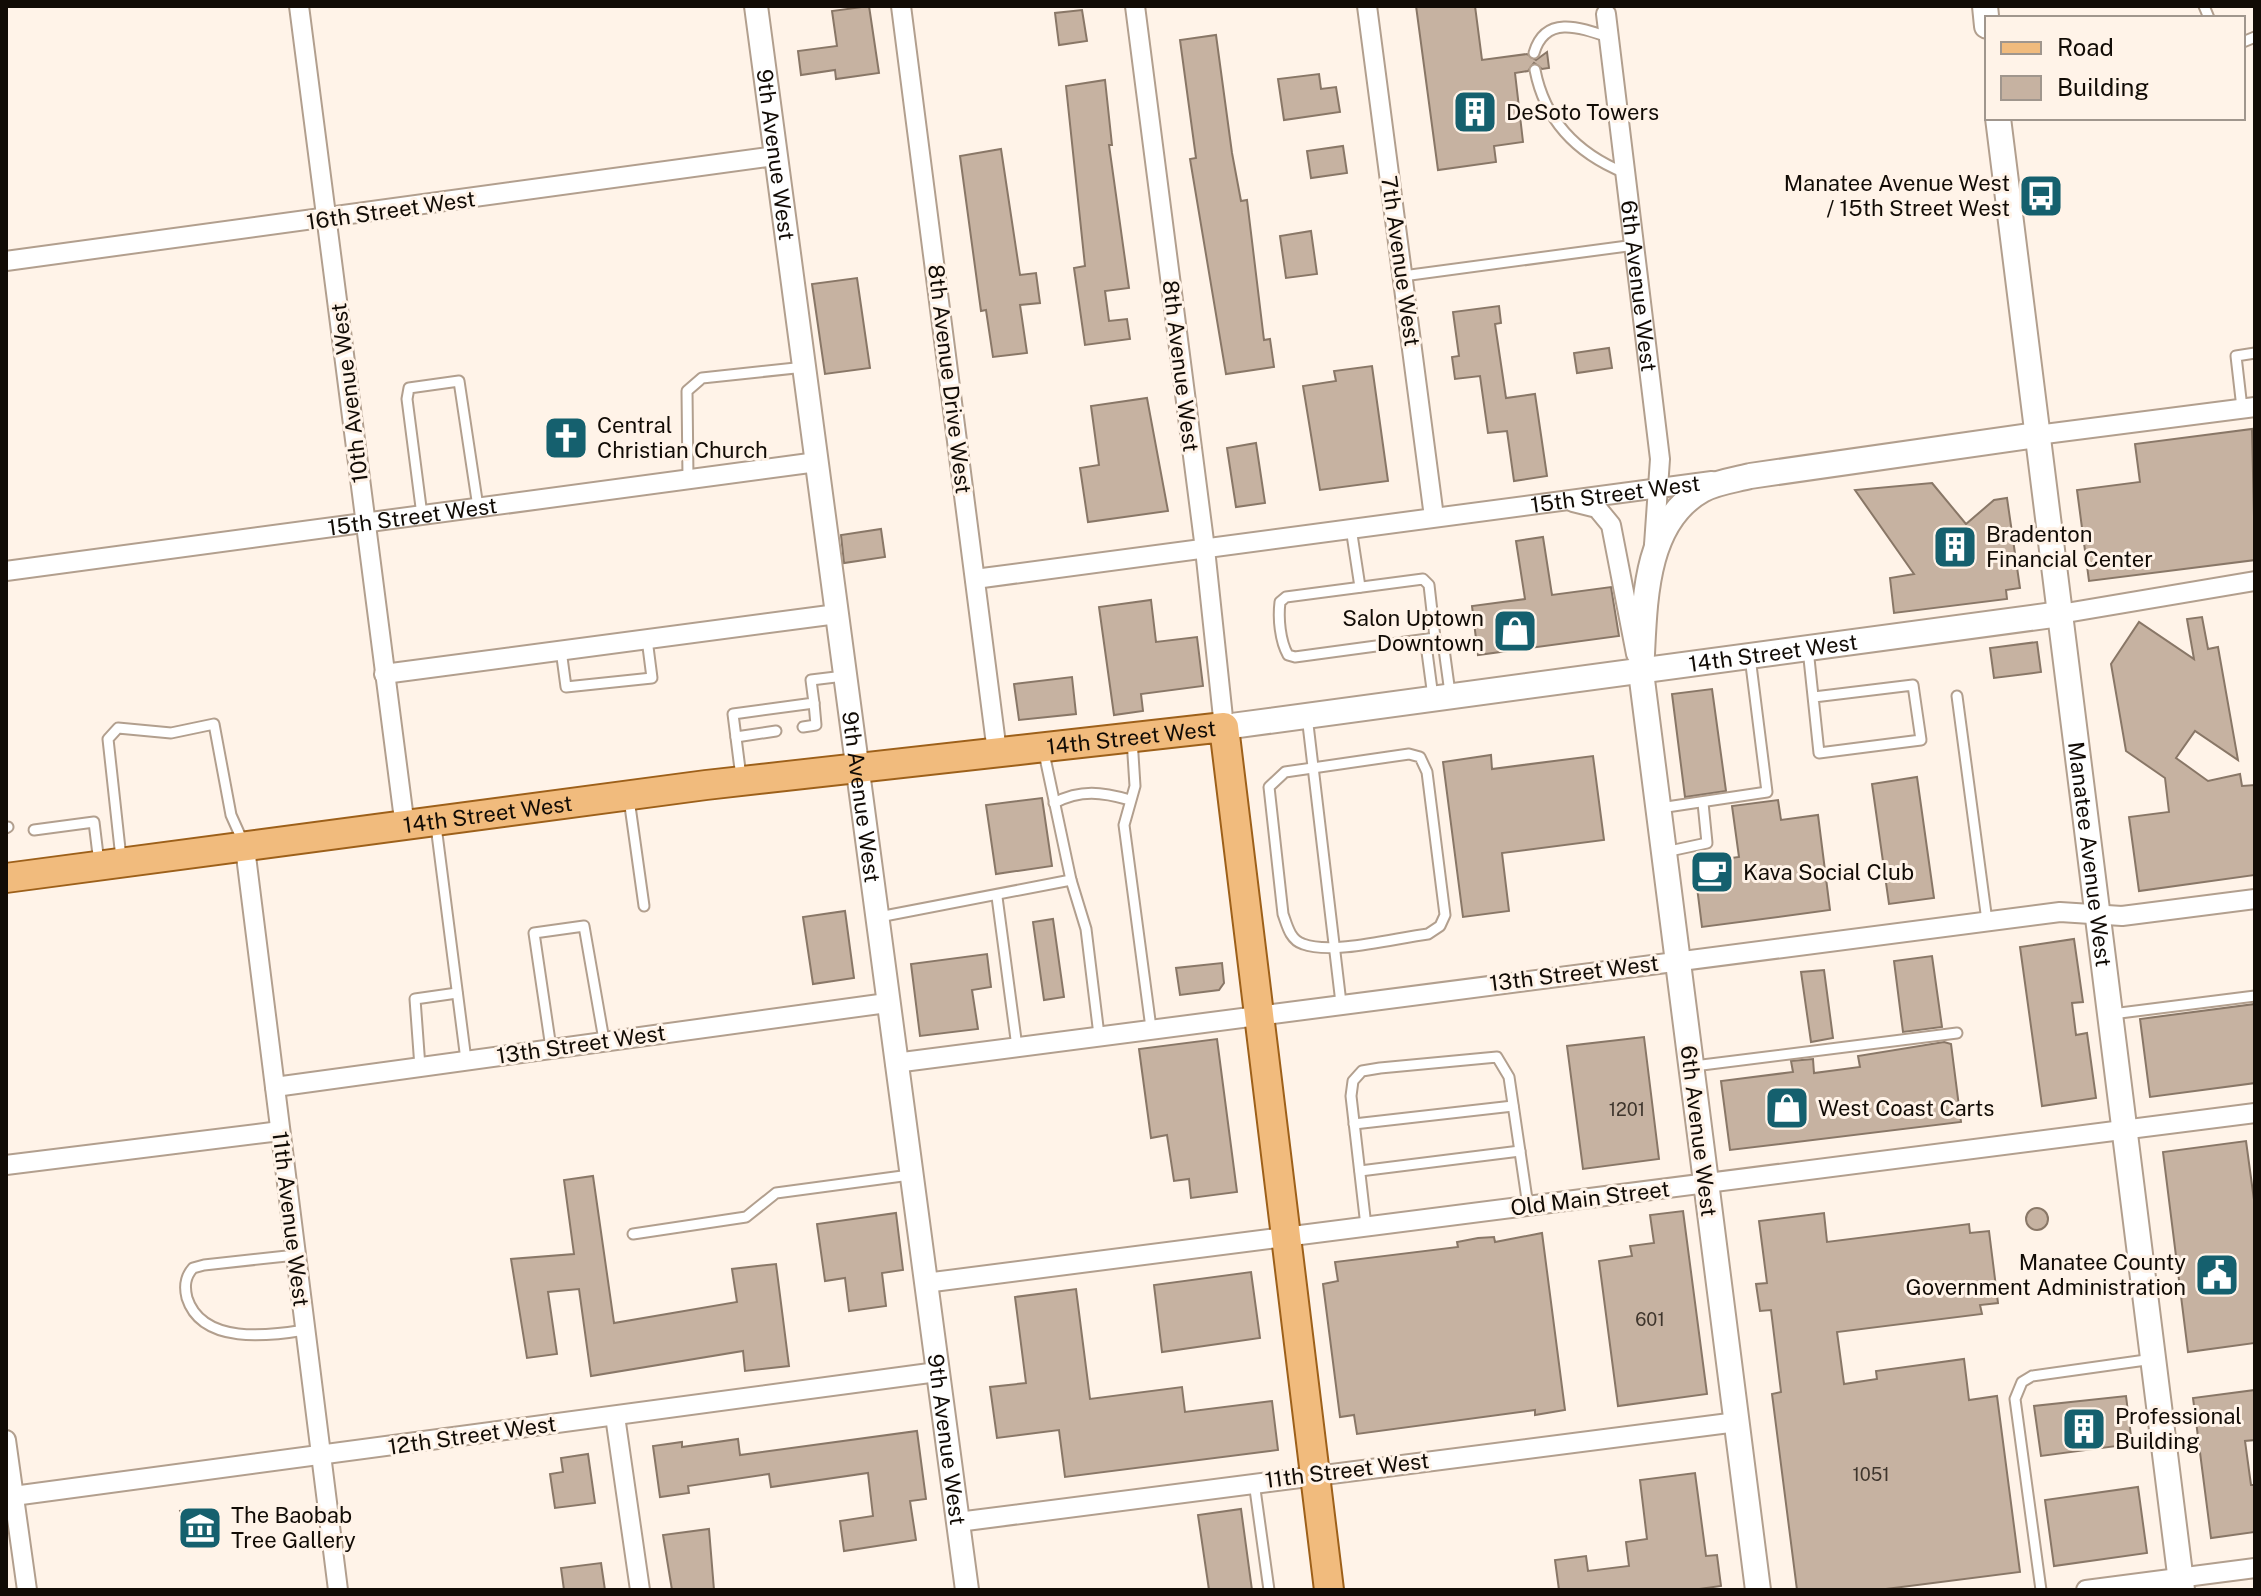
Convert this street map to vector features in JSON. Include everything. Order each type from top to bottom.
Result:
[{"type":"main road","name":"Manatee Avenue West","points":[[1998,120],[2182,1584]]},
{"type":"main road","name":"15th Street West","points":[[1750,476],[2037,435]]},
{"type":"main road","name":"6th Avenue West","points":[[1750,476],[1708,487],[1687,500],[1667,524],[1653,559],[1641,672],[1758,1590]]},
{"type":"main road","name":"14th Street West","points":[[6,878],[742,780],[1224,727],[2060,614]]},
{"type":"main road","points":[[1224,727],[1329,1590]]},
{"type":"street","name":"10th Avenue West","points":[[299,6],[405,827]]},
{"type":"street","name":"9th Avenue West","points":[[756,6],[967,1590]]},
{"type":"street","name":"8th Avenue Drive West","points":[[901,6],[997,752]]},
{"type":"street","name":"8th Avenue West","points":[[1135,6],[1205,549],[1224,727]]},
{"type":"street","name":"7th Avenue West","points":[[1367,6],[1434,517]]},
{"type":"street","name":"6th Avenue West","points":[[1606,14],[1660,459],[1653,559]]},
{"type":"street","name":"16th Street West","points":[[6,261],[775,156]]},
{"type":"street","name":"15th Street West","points":[[2037,435],[2248,408]]},
{"type":"street","name":"15th Street West","points":[[6,571],[817,462]]},
{"type":"street","name":"15th Street West","points":[[975,579],[1750,476]]},
{"type":"street","name":"6th Avenue West","points":[[1558,500],[1597,508],[1611,525],[1641,672]]},
{"type":"street","name":"14th Street West","points":[[2060,614],[2255,581]]},
{"type":"street","points":[[384,674],[837,614]]},
{"type":"street","name":"11th Avenue West","points":[[245,848],[338,1590]]},
{"type":"street","name":"13th Street West","points":[[895,1063],[2060,912],[2122,916],[2255,899]]},
{"type":"street","name":"13th Street West","points":[[275,1087],[887,1003]]},
{"type":"street","name":"Old Main Street","points":[[925,1283],[2255,1113]]},
{"type":"street","points":[[6,1165],[280,1131]]},
{"type":"street","name":"12th Street West","points":[[10,1496],[937,1372]]},
{"type":"street","points":[[615,1416],[640,1590]]},
{"type":"street","name":"11th Street West","points":[[958,1522],[1737,1422]]},
{"type":"street","points":[[6,1440],[10,1496],[27,1590]]},
{"type":"street","points":[[2086,1590],[2182,1584],[2255,1568]]},
{"type":"lane","points":[[1534,53],[1543,34],[1552,29],[1573,26],[1608,37]]},
{"type":"lane","points":[[1535,70],[1546,108],[1563,132],[1586,153],[1626,173]]},
{"type":"lane","points":[[1403,276],[1635,245]]},
{"type":"lane","points":[[2248,408],[2236,356],[2255,353]]},
{"type":"lane","points":[[688,478],[687,391],[691,385],[702,378],[805,367]]},
{"type":"lane","points":[[422,515],[407,399],[409,388],[446,381],[459,381],[478,507]]},
{"type":"lane","points":[[1351,528],[1360,587]]},
{"type":"lane","points":[[1435,638],[1288,655],[1284,647],[1280,602],[1286,597],[1423,579],[1429,585],[1435,638],[1444,649],[1442,698]]},
{"type":"lane","points":[[1435,638],[1427,652],[1442,698]]},
{"type":"lane","points":[[561,650],[566,687],[652,678],[647,639]]},
{"type":"lane","points":[[1808,649],[1819,753],[1921,740],[1913,685],[1814,697]]},
{"type":"lane","points":[[1658,808],[1767,792],[1750,657]]},
{"type":"lane","points":[[803,727],[816,725],[811,680],[844,676]]},
{"type":"lane","points":[[1957,696],[1987,921]]},
{"type":"lane","points":[[742,780],[733,714],[814,703]]},
{"type":"lane","points":[[1307,716],[1341,1003]]},
{"type":"lane","points":[[111,865],[108,739],[118,728],[171,733],[214,724],[231,815],[245,848]]},
{"type":"lane","points":[[736,737],[776,731]]},
{"type":"lane","points":[[1132,738],[1135,786],[1124,825],[1151,1028]]},
{"type":"lane","points":[[1043,747],[1071,880],[1086,929],[1099,1035]]},
{"type":"lane","points":[[1409,754],[1420,757],[1427,772],[1445,915],[1440,926],[1428,934],[1334,946],[1303,944],[1289,931],[1268,797],[1274,779],[1285,772],[1313,767],[1409,754]]},
{"type":"lane","points":[[1054,803],[1083,793],[1101,792],[1130,800]]},
{"type":"lane","points":[[629,796],[644,906]]},
{"type":"lane","points":[[1663,852],[1707,843],[1703,803]]},
{"type":"lane","points":[[34,830],[94,822],[111,865]]},
{"type":"lane","points":[[435,823],[466,1060]]},
{"type":"lane","points":[[876,917],[997,897],[1071,880]]},
{"type":"lane","points":[[997,897],[1017,1047]]},
{"type":"lane","points":[[551,1048],[534,933],[559,929],[584,926],[604,1040]]},
{"type":"lane","points":[[420,1067],[415,999],[457,993]]},
{"type":"lane","points":[[2112,1014],[2255,996]]},
{"type":"lane","points":[[1690,1067],[1957,1033]]},
{"type":"lane","points":[[1366,1226],[1354,1124],[1353,1081],[1362,1071],[1395,1066],[1497,1057],[1509,1077],[1528,1206]]},
{"type":"lane","points":[[1354,1124],[1513,1106]]},
{"type":"lane","points":[[1360,1171],[1520,1151]]},
{"type":"lane","points":[[633,1234],[746,1217],[776,1193],[910,1175]]},
{"type":"lane","points":[[296,1255],[204,1265],[193,1268],[185,1283],[188,1300],[198,1314],[218,1328],[259,1336],[305,1330]]},
{"type":"lane","points":[[2041,1590],[2015,1399],[2022,1382],[2041,1374],[2153,1359]]},
{"type":"lane","points":[[1254,1482],[1269,1590]]},
{"type":"building","points":[[869,6],[879,73],[836,79],[835,70],[801,75],[798,51],[837,46],[832,11]]},
{"type":"building","name":"DeSoto Towers","points":[[1416,6],[1475,6],[1482,60],[1527,54],[1536,60],[1547,52],[1549,68],[1542,69],[1534,63],[1528,71],[1515,73],[1523,142],[1494,146],[1496,162],[1438,170]]},
{"type":"building","points":[[1082,10],[1087,41],[1059,45],[1055,13]]},
{"type":"building","points":[[1216,35],[1241,201],[1247,200],[1264,340],[1270,339],[1274,367],[1226,374],[1190,159],[1196,158],[1180,40]]},
{"type":"building","points":[[1319,74],[1321,89],[1336,87],[1340,112],[1284,120],[1278,79]]},
{"type":"building","points":[[1105,80],[1112,145],[1109,145],[1129,288],[1105,291],[1109,321],[1127,319],[1130,339],[1085,345],[1074,268],[1085,266],[1066,86]]},
{"type":"building","points":[[1343,146],[1347,173],[1311,178],[1307,151]]},
{"type":"building","points":[[1001,149],[1020,275],[1036,273],[1040,303],[1020,305],[1027,353],[993,357],[986,310],[981,311],[960,156]]},
{"type":"building","points":[[1311,231],[1317,274],[1286,278],[1280,236]]},
{"type":"building","points":[[857,278],[870,368],[825,374],[812,284]]},
{"type":"building","points":[[1499,306],[1501,323],[1495,324],[1506,398],[1535,394],[1547,476],[1514,481],[1507,431],[1488,433],[1480,376],[1455,379],[1452,357],[1459,356],[1453,312]]},
{"type":"building","points":[[1609,348],[1612,368],[1577,373],[1574,353]]},
{"type":"building","points":[[1372,366],[1388,481],[1320,490],[1303,386],[1336,381],[1334,371]]},
{"type":"building","points":[[1147,398],[1168,511],[1088,522],[1080,468],[1099,465],[1091,406]]},
{"type":"building","points":[[2252,429],[2255,560],[2089,581],[2077,490],[2140,482],[2135,444]]},
{"type":"building","points":[[1256,443],[1265,503],[1236,507],[1227,448]]},
{"type":"building","name":"Bradenton Financial Center","points":[[1932,483],[1966,524],[1994,500],[2007,498],[2020,588],[2006,590],[2007,599],[1894,613],[1890,578],[1914,574],[1855,490]]},
{"type":"building","points":[[881,529],[885,557],[844,563],[841,535]]},
{"type":"building","points":[[1543,537],[1552,595],[1611,587],[1619,636],[1478,655],[1472,606],[1525,599],[1516,541]]},
{"type":"building","points":[[1151,600],[1156,642],[1197,637],[1203,686],[1141,694],[1143,711],[1114,715],[1099,607]]},
{"type":"building","points":[[2202,617],[2208,649],[2218,647],[2238,760],[2195,731],[2176,758],[2208,781],[2240,774],[2242,786],[2255,785],[2255,875],[2139,891],[2129,817],[2169,812],[2165,778],[2126,751],[2111,664],[2139,622],[2194,659],[2187,619]]},
{"type":"building","points":[[2037,642],[2041,672],[1994,678],[1990,648]]},
{"type":"building","points":[[1072,677],[1076,714],[1019,720],[1014,684]]},
{"type":"building","points":[[1712,689],[1726,791],[1685,797],[1672,694]]},
{"type":"building","points":[[1491,755],[1492,769],[1593,756],[1604,840],[1502,853],[1509,911],[1463,917],[1443,762]]},
{"type":"building","points":[[1917,777],[1934,898],[1889,904],[1872,784]]},
{"type":"building","points":[[1042,798],[1052,866],[996,874],[986,805]]},
{"type":"building","points":[[1778,800],[1781,820],[1818,815],[1830,910],[1702,927],[1694,863],[1739,857],[1732,806]]},
{"type":"building","points":[[845,911],[854,978],[813,984],[803,917]]},
{"type":"building","points":[[1053,919],[1064,997],[1044,1000],[1033,922]]},
{"type":"building","points":[[2074,939],[2083,1002],[2072,1003],[2076,1035],[2087,1033],[2096,1098],[2042,1106],[2020,947]]},
{"type":"building","points":[[987,954],[991,987],[972,990],[978,1029],[920,1036],[911,964]]},
{"type":"building","points":[[1932,956],[1942,1027],[1903,1032],[1894,961]]},
{"type":"building","points":[[1222,963],[1224,983],[1219,990],[1180,995],[1176,968]]},
{"type":"building","points":[[1824,970],[1833,1038],[1811,1042],[1801,972]]},
{"type":"building","points":[[2255,1004],[2255,1083],[2150,1097],[2140,1019]]},
{"type":"building","points":[[1644,1037],[1659,1159],[1583,1169],[1567,1046]]},
{"type":"building","points":[[1217,1039],[1237,1192],[1191,1198],[1189,1179],[1174,1181],[1167,1135],[1151,1138],[1139,1049]]},
{"type":"building","points":[[1944,1042],[1951,1044],[1961,1122],[1730,1150],[1721,1081],[1793,1072],[1791,1061],[1813,1059],[1814,1073],[1860,1067],[1858,1056]]},
{"type":"building","name":"Manatee County Government Administration","points":[[2246,1141],[2255,1207],[2255,1343],[2188,1352],[2163,1152]]},
{"type":"building","points":[[593,1176],[614,1323],[737,1302],[732,1269],[776,1264],[789,1366],[745,1371],[743,1351],[591,1376],[579,1289],[548,1292],[557,1354],[527,1358],[511,1259],[574,1254],[564,1180]]},
{"type":"building","points":[[2037,1208],[2045,1211],[2048,1219],[2045,1227],[2037,1230],[2029,1227],[2026,1219],[2029,1211]]},
{"type":"building","points":[[1683,1211],[1707,1394],[1618,1406],[1599,1261],[1632,1256],[1630,1246],[1654,1243],[1650,1215]]},
{"type":"building","points":[[896,1213],[903,1270],[882,1273],[886,1306],[849,1311],[845,1278],[825,1281],[817,1224]]},
{"type":"building","points":[[1824,1213],[1827,1242],[1969,1224],[1970,1233],[1989,1231],[1998,1303],[1980,1305],[1982,1314],[1837,1332],[1844,1384],[1877,1379],[1876,1371],[1964,1359],[1969,1400],[1997,1396],[2020,1572],[1878,1590],[1797,1590],[1772,1394],[1781,1392],[1771,1310],[1760,1311],[1756,1284],[1767,1283],[1759,1221]]},
{"type":"building","points":[[1542,1233],[1565,1410],[1535,1415],[1535,1410],[1357,1434],[1354,1415],[1340,1417],[1323,1284],[1338,1281],[1335,1262],[1458,1247],[1457,1242],[1478,1238],[1494,1237],[1495,1242]]},
{"type":"building","points":[[1251,1272],[1260,1338],[1162,1352],[1154,1285]]},
{"type":"building","points":[[1076,1289],[1090,1399],[1182,1387],[1185,1412],[1272,1401],[1278,1450],[1065,1477],[1059,1430],[997,1438],[990,1387],[1026,1383],[1015,1297]]},
{"type":"building","points":[[2255,1390],[2255,1440],[2245,1441],[2251,1485],[2255,1485],[2255,1532],[2211,1538],[2193,1398]]},
{"type":"building","name":"Professional Building","points":[[2126,1396],[2132,1444],[2041,1456],[2034,1406]]},
{"type":"building","points":[[917,1431],[926,1499],[910,1501],[916,1540],[844,1551],[840,1521],[873,1516],[868,1473],[771,1487],[769,1474],[688,1486],[689,1493],[660,1497],[653,1446],[682,1442],[682,1447],[738,1439],[740,1455]]},
{"type":"building","points":[[588,1454],[595,1503],[555,1508],[550,1474],[563,1472],[561,1458]]},
{"type":"building","points":[[1695,1473],[1706,1556],[1717,1555],[1721,1586],[1692,1590],[1559,1590],[1555,1560],[1586,1556],[1588,1571],[1629,1566],[1626,1542],[1647,1539],[1640,1480]]},
{"type":"building","points":[[2138,1487],[2147,1553],[2054,1566],[2045,1500]]},
{"type":"building","name":"The Baobab Tree Gallery","points":[[200,1509],[201,1514],[214,1513],[218,1542],[185,1546],[180,1511]]},
{"type":"building","points":[[1241,1509],[1252,1590],[1209,1590],[1198,1515]]},
{"type":"building","points":[[709,1529],[714,1590],[672,1590],[663,1535]]},
{"type":"building","points":[[601,1563],[605,1590],[564,1590],[561,1568]]},
{"type":"place","name":"DeSoto Towers","points":[[1475,112]]},
{"type":"place","name":"Manatee Avenue West / 15th Street West","points":[[2041,196]]},
{"type":"place","name":"Central Christian Church","points":[[566,438]]},
{"type":"place","name":"Bradenton Financial Center","points":[[1955,547]]},
{"type":"place","name":"Salon Uptown Downtown","points":[[1515,631]]},
{"type":"place","name":"Kava Social Club","points":[[1712,872]]},
{"type":"place","name":"West Coast Carts","points":[[1787,1108]]},
{"type":"place","name":"Manatee County Government Administration","points":[[2217,1275]]},
{"type":"place","name":"Professional Building","points":[[2084,1429]]},
{"type":"place","name":"The Baobab Tree Gallery","points":[[200,1528]]}]
